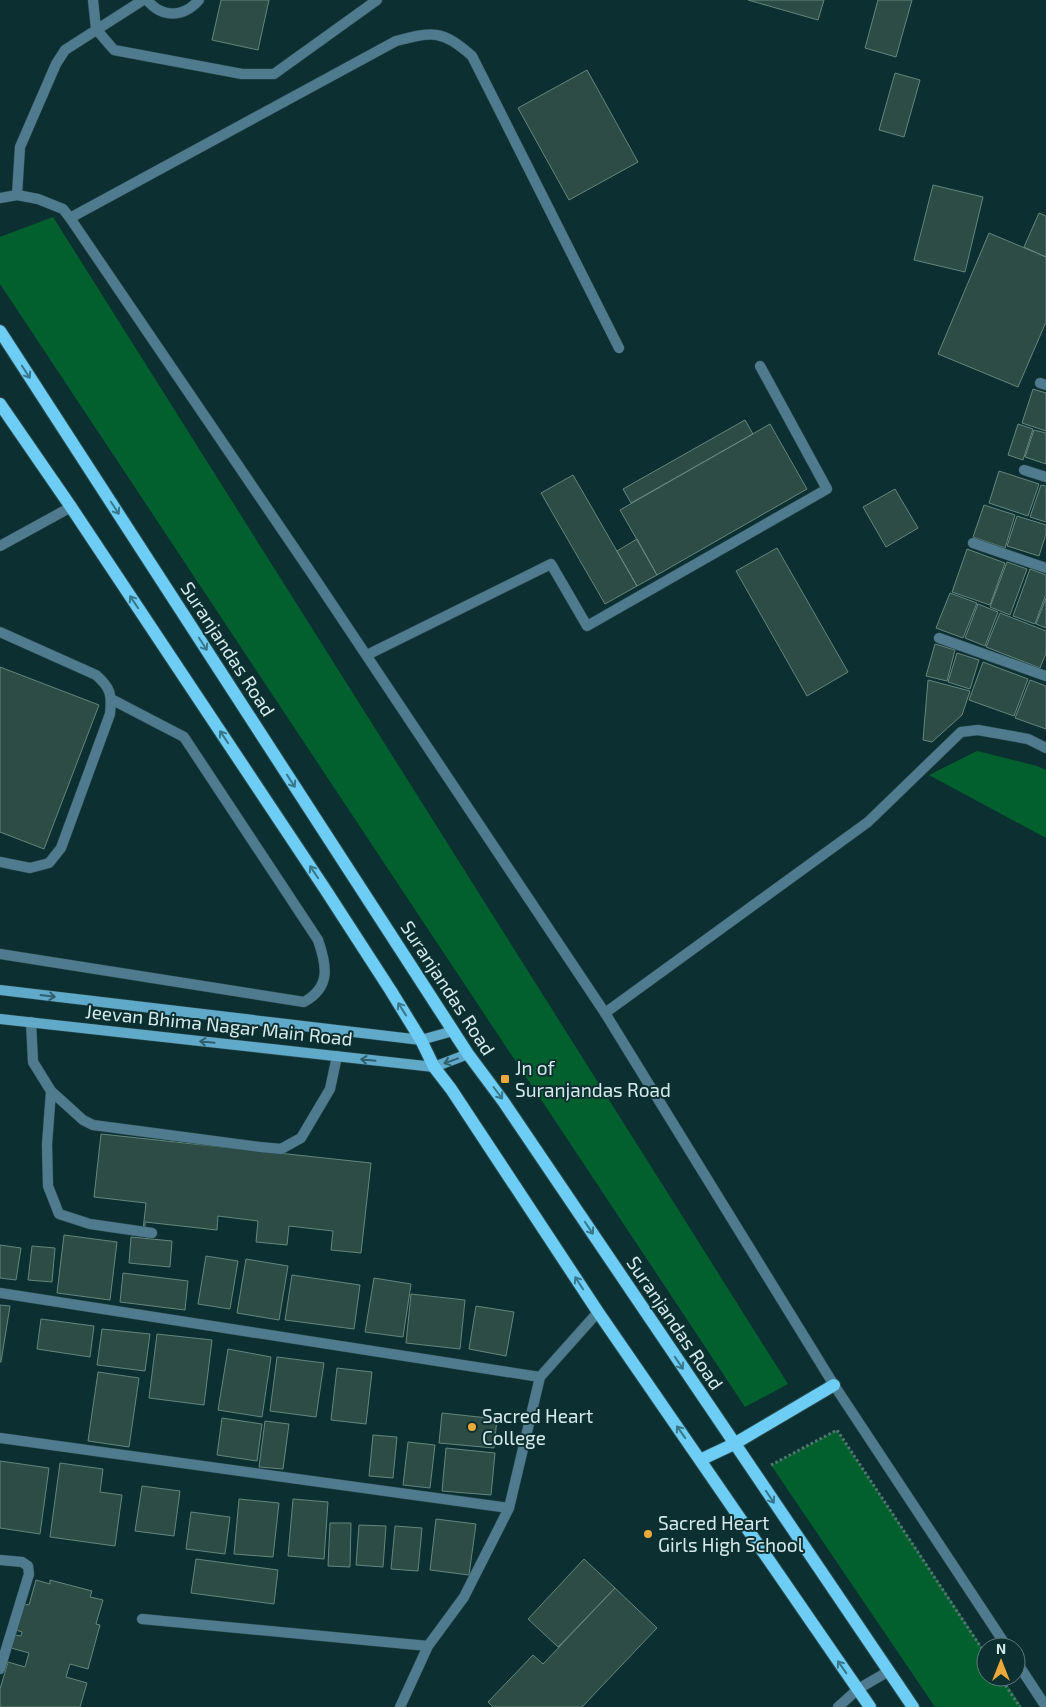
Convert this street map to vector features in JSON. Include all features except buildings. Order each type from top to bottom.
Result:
[{"type":"main road","name":"Suranjandas Road","points":[[0,331],[468,1054],[503,1101],[913,1707]]},
{"type":"main road","points":[[0,404],[71,507],[325,889],[420,1040],[434,1067],[451,1089],[598,1312],[870,1707]]},
{"type":"main road","name":"Jeevan Bhima Nagar Main Road","points":[[0,990],[420,1040]]},
{"type":"main road","name":"Jeevan Bhima Nagar Main Road","points":[[0,1018],[434,1067]]},
{"type":"main road","points":[[420,1040],[454,1031]]},
{"type":"main road","points":[[434,1067],[468,1054]]},
{"type":"main road","points":[[700,1460],[734,1444],[834,1385]]},
{"type":"street","points":[[93,0],[96,29],[114,50],[242,74],[274,74],[377,0]]},
{"type":"street","points":[[17,195],[20,147],[56,64],[65,50],[143,0]]},
{"type":"street","points":[[147,0],[152,7],[162,12],[173,14],[184,12],[193,7],[199,0]]},
{"type":"street","points":[[70,218],[388,44],[416,35],[434,34],[454,41],[472,56],[619,348]]},
{"type":"street","points":[[0,198],[17,195],[38,200],[63,209],[70,218],[367,655],[605,1013],[834,1385],[1000,1637]]},
{"type":"street","points":[[367,655],[551,564],[588,626],[827,489],[760,366]]},
{"type":"street","points":[[1024,470],[1046,477]]},
{"type":"street","points":[[0,546],[71,507]]},
{"type":"street","points":[[973,543],[1046,568]]},
{"type":"street","points":[[0,632],[96,675],[107,685],[111,699],[110,714],[61,848],[49,863],[30,868],[0,862]]},
{"type":"street","points":[[939,638],[1046,676]]},
{"type":"street","points":[[0,954],[304,1002],[316,995],[322,986],[324,965],[318,940],[184,737],[111,699]]},
{"type":"street","points":[[605,1013],[868,822],[961,732],[978,730],[1028,738],[1046,748]]},
{"type":"street","points":[[31,1022],[33,1062],[51,1091],[83,1120],[93,1125],[281,1149],[302,1138],[330,1089],[337,1056]]},
{"type":"street","points":[[51,1091],[47,1145],[48,1186],[59,1214],[90,1224],[152,1233]]},
{"type":"street","points":[[0,1293],[540,1377]]},
{"type":"street","points":[[400,1707],[428,1646],[464,1597],[509,1508],[540,1377],[598,1312]]},
{"type":"street","points":[[0,1438],[509,1508]]},
{"type":"street","points":[[0,1560],[22,1562],[28,1566],[29,1574],[0,1669]]},
{"type":"street","points":[[142,1619],[428,1646]]},
{"type":"street","points":[[838,1707],[858,1689],[889,1671]]},
{"type":"street","points":[[1026,1676],[1046,1707]]},
{"type":"path","points":[[776,1473],[771,1465],[837,1430],[976,1640]]},
{"type":"path","points":[[1007,1687],[1020,1707]]},
{"type":"green space","points":[[53,217],[788,1384],[745,1407],[0,284],[0,237]]},
{"type":"green space","points":[[977,751],[1046,770],[1046,838],[929,775]]},
{"type":"green space","points":[[837,1430],[976,1638],[976,1687],[1009,1687],[1022,1707],[935,1707],[771,1465]]},
{"type":"place","name":"Jn of Suranjandas Road","points":[[505,1079]]},
{"type":"place","name":"Sacred Heart College","points":[[472,1427]]},
{"type":"place","name":"Sacred Heart Girls High School","points":[[648,1534]]}]
